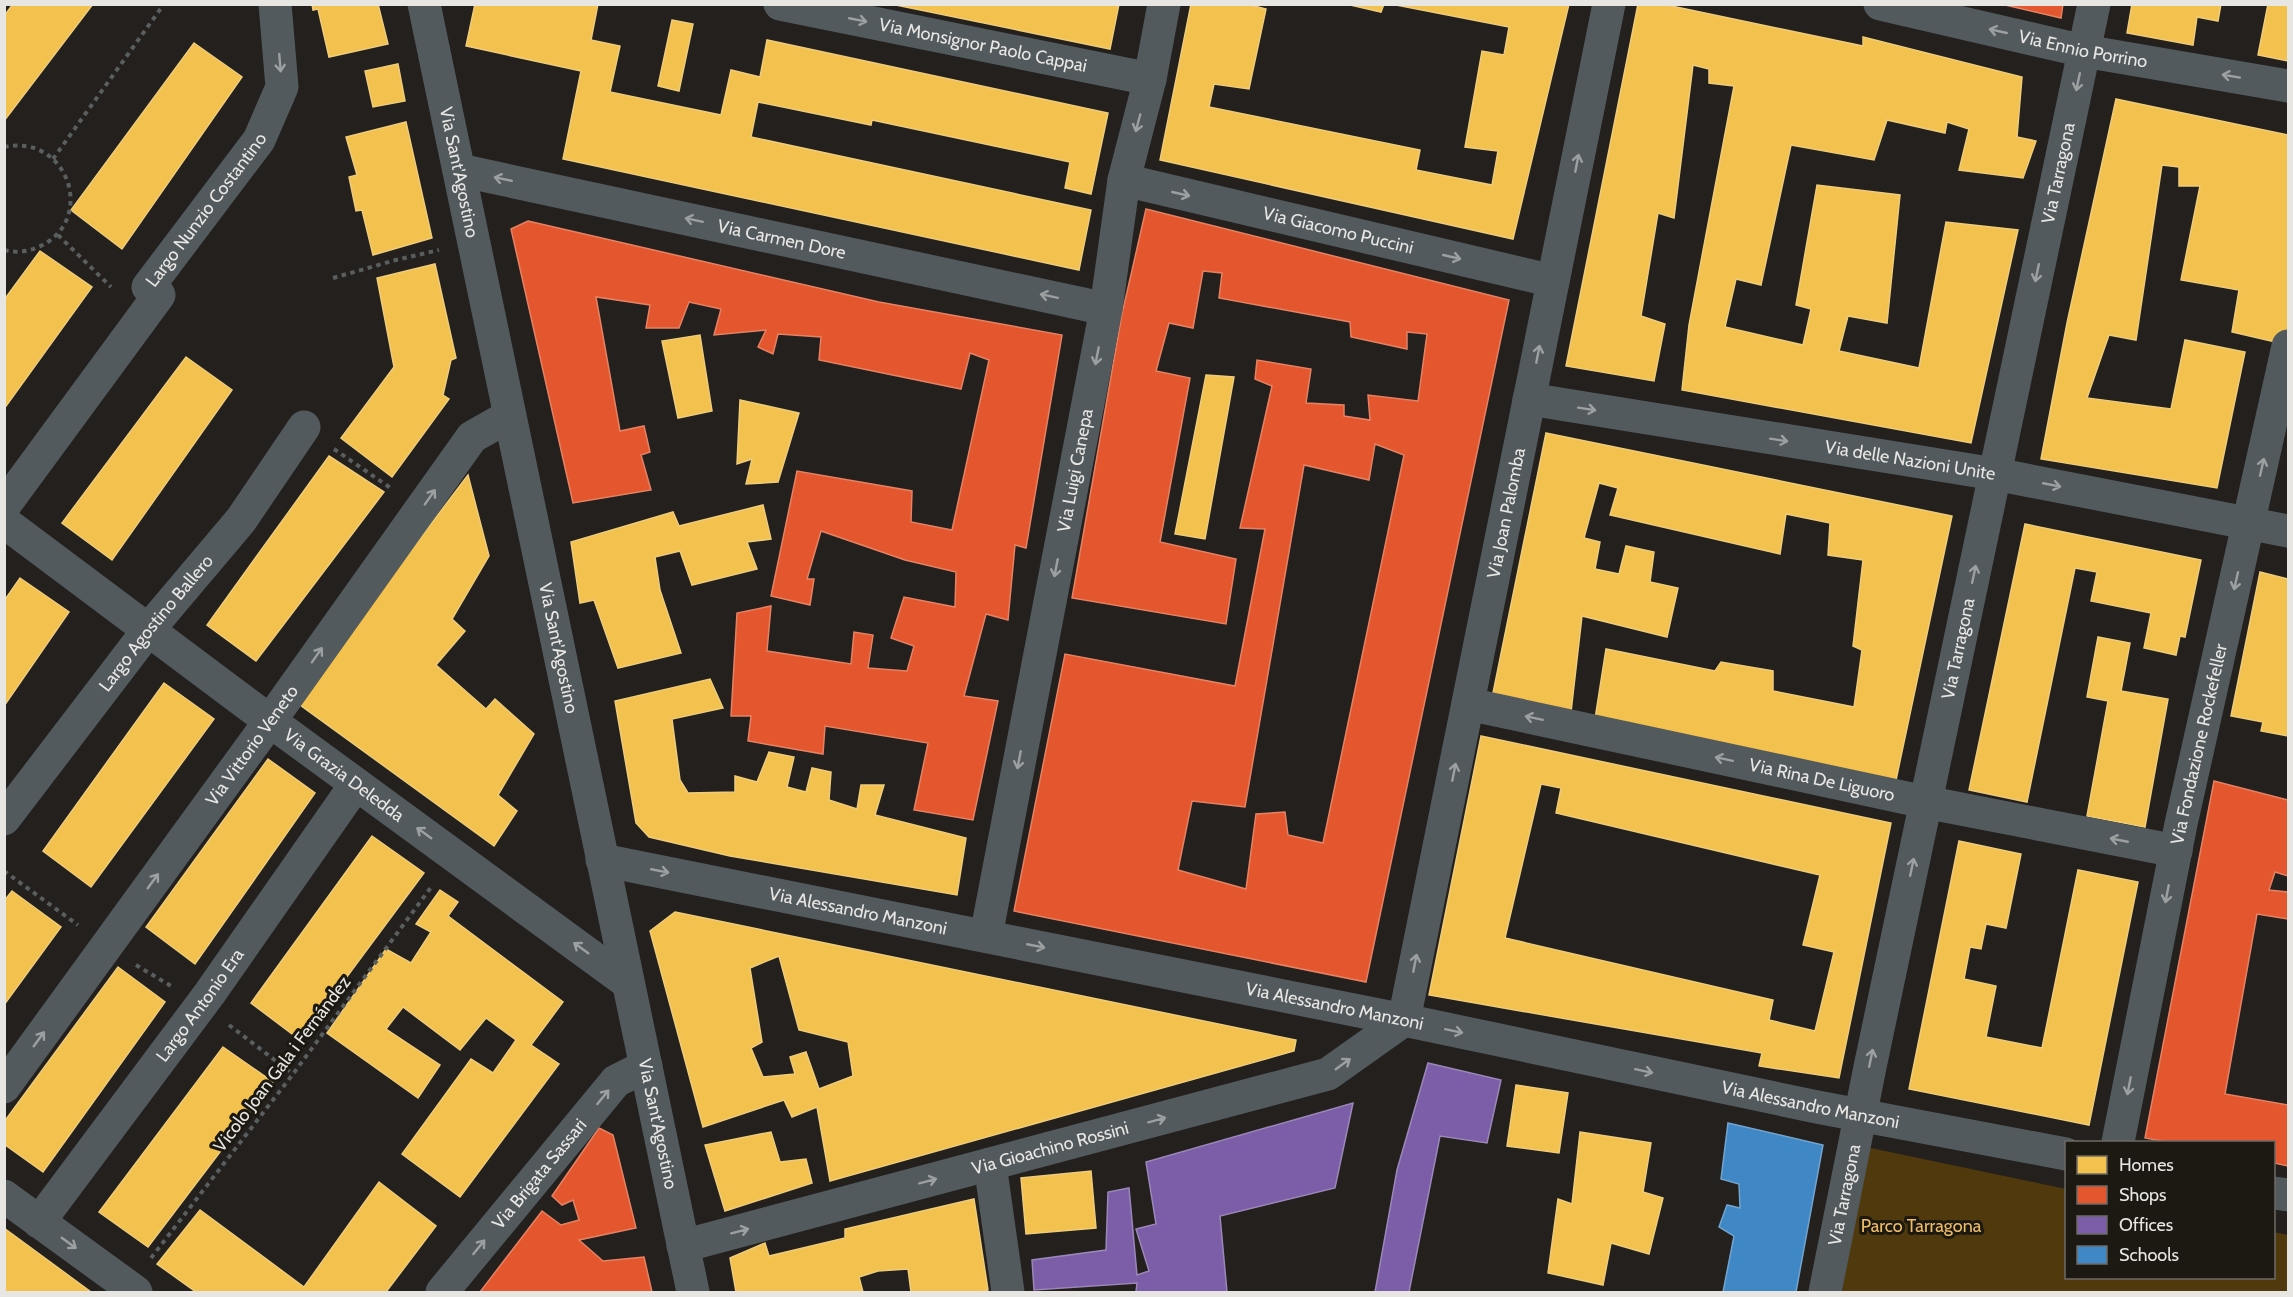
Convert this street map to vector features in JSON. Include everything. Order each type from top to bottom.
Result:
[{"type":"street","name":"Largo Nunzio Costantino","points":[[4,506],[159,296],[148,287],[259,140],[282,87],[275,4]]},
{"type":"street","name":"Via Sant'Agostino","points":[[424,4],[693,1293]]},
{"type":"street","name":"Via Monsignor Paolo Cappai","points":[[780,4],[1150,79]]},
{"type":"street","name":"Via Luigi Canepa","points":[[986,936],[1106,309],[1124,180],[1150,79],[1164,4]]},
{"type":"street","name":"Via Joan Palomba","points":[[1404,1020],[1608,4]]},
{"type":"street","name":"Via Ennio Porrino","points":[[1880,4],[2084,51],[2289,86]]},
{"type":"street","name":"Via Tarragona","points":[[1825,1293],[1859,1115],[2094,4]]},
{"type":"street","name":"Via Carmen Dore","points":[[459,170],[1106,309]]},
{"type":"street","name":"Via Giacomo Puccini","points":[[1124,180],[1553,281]]},
{"type":"street","name":"Via Fondazione Rockefeller","points":[[2118,1141],[2176,851],[2289,346]]},
{"type":"street","name":"Via delle Nazioni Unite","points":[[1529,399],[1995,474],[2289,531]]},
{"type":"street","name":"Via Vittorio Veneto","points":[[4,1087],[270,721],[472,437],[509,416]]},
{"type":"street","name":"Largo Agostino Ballero","points":[[4,819],[149,629],[242,520],[304,427]]},
{"type":"street","name":"Via Grazia Deledda","points":[[4,522],[270,721],[628,983]]},
{"type":"street","name":"Via Rina De Liguoro","points":[[1468,704],[1925,802],[2176,851]]},
{"type":"street","name":"Largo Antonio Era","points":[[39,1222],[210,993],[356,784]]},
{"type":"street","name":"Via Alessandro Manzoni","points":[[602,860],[1404,1020],[1859,1115],[2065,1154]]},
{"type":"street","name":"Via Gioachino Rossini","points":[[683,1246],[1328,1074],[1404,1020]]},
{"type":"street","name":"Via Brigata Sassari","points":[[442,1293],[616,1081],[646,1066]]},
{"type":"street","points":[[990,1164],[1008,1293]]},
{"type":"street","points":[[4,1196],[132,1290]]},
{"type":"path","points":[[53,159],[164,4]]},
{"type":"path","points":[[4,147],[23,145],[39,149],[53,159],[64,171],[70,187],[71,204],[67,220],[58,235],[45,245],[29,251],[4,250]]},
{"type":"path","points":[[58,235],[143,318]]},
{"type":"path","points":[[333,278],[396,260],[474,242]]},
{"type":"path","points":[[304,427],[365,472],[422,508]]},
{"type":"path","name":"Vicolo Joan Gala i Fernández","points":[[132,1290],[454,856]]},
{"type":"path","points":[[4,871],[106,946]]},
{"type":"green space","name":"Parco Tarragona","points":[[1866,1147],[2065,1189],[2065,1279],[2275,1279],[2275,1232],[2288,1235],[2288,1292],[1842,1292]]},
{"type":"building: Homes","points":[[13,4],[93,4],[4,121],[4,16]]},
{"type":"building: Homes","points":[[312,4],[378,4],[388,44],[329,57],[318,9],[313,10]]},
{"type":"building: Homes","points":[[475,4],[598,4],[591,40],[620,46],[610,92],[721,115],[731,70],[760,77],[767,40],[1108,113],[1091,194],[1065,188],[1070,162],[872,120],[871,125],[758,102],[751,137],[1091,210],[1079,270],[563,159],[581,71],[466,46]]},
{"type":"building: Homes","points":[[891,4],[1119,4],[1110,49]]},
{"type":"building: Homes","points":[[1191,4],[1247,4],[1266,9],[1249,89],[1214,84],[1209,107],[1420,150],[1416,170],[1492,185],[1498,151],[1465,147],[1482,51],[1504,55],[1509,27],[1391,4],[1569,4],[1513,239],[1160,160]]},
{"type":"building: Homes","points":[[1346,4],[1384,4],[1381,12]]},
{"type":"building: Homes","points":[[1638,4],[1662,4],[1863,46],[1863,37],[2022,77],[2017,137],[2036,141],[2023,178],[1959,170],[1969,129],[1947,122],[1945,133],[1887,120],[1874,160],[1791,145],[1761,285],[1736,279],[1725,327],[1803,345],[1811,309],[1796,305],[1817,185],[1900,195],[1887,323],[1848,316],[1839,351],[1919,368],[1946,222],[2018,230],[1971,443],[1682,390],[1689,325],[1734,86],[1709,83],[1709,69],[1693,65],[1674,218],[1658,213],[1641,316],[1665,324],[1654,381],[1566,366]]},
{"type":"building: Homes","points":[[2132,4],[2221,4],[2218,21],[2197,17],[2193,45],[2127,33]]},
{"type":"building: Homes","points":[[2268,4],[2288,4],[2288,61],[2258,55]]},
{"type":"building: Homes","points":[[672,20],[693,24],[679,91],[658,86]]},
{"type":"building: Homes","points":[[194,43],[242,77],[122,249],[71,210]]},
{"type":"building: Homes","points":[[398,64],[405,101],[373,107],[365,71]]},
{"type":"building: Homes","points":[[2116,99],[2288,135],[2288,345],[2232,332],[2239,290],[2181,280],[2200,186],[2179,186],[2179,167],[2162,165],[2136,340],[2109,335],[2087,398],[2171,409],[2185,340],[2245,352],[2217,488],[2041,459],[2067,323]]},
{"type":"building: Homes","points":[[406,122],[432,238],[373,255],[362,210],[356,211],[349,177],[357,175],[346,137]]},
{"type":"building: Homes","points":[[40,251],[92,287],[4,409],[4,300]]},
{"type":"building: Homes","points":[[435,264],[456,358],[451,360],[443,395],[449,399],[392,477],[341,438],[394,367],[377,278]]},
{"type":"building: Homes","points":[[700,335],[712,411],[678,418],[662,341]]},
{"type":"building: Homes","points":[[186,357],[232,390],[112,560],[62,523]]},
{"type":"building: Homes","points":[[1206,375],[1234,377],[1205,539],[1175,534]]},
{"type":"building: Homes","points":[[740,400],[799,413],[778,482],[746,484],[752,459],[737,464]]},
{"type":"building: Homes","points":[[1546,433],[1952,516],[1896,780],[1595,719],[1606,649],[1715,671],[1721,662],[1773,671],[1773,691],[1854,707],[1862,650],[1853,646],[1863,560],[1828,555],[1830,523],[1786,514],[1780,554],[1610,515],[1618,488],[1599,483],[1584,538],[1600,542],[1595,569],[1619,574],[1626,546],[1654,552],[1650,582],[1678,588],[1667,637],[1582,616],[1571,712],[1493,693]]},
{"type":"building: Homes","points":[[329,456],[384,492],[256,661],[207,625]]},
{"type":"building: Homes","points":[[468,475],[489,556],[452,619],[465,631],[436,665],[486,709],[495,699],[534,734],[498,795],[517,811],[494,846],[296,702]]},
{"type":"building: Homes","points":[[763,505],[771,539],[747,542],[757,569],[692,585],[680,551],[655,557],[660,590],[681,653],[618,668],[594,600],[580,603],[571,542],[673,512],[679,526]]},
{"type":"building: Homes","points":[[2025,524],[2201,560],[2185,637],[2180,636],[2176,655],[2144,648],[2151,613],[2091,601],[2097,572],[2075,568],[2027,802],[1969,790]]},
{"type":"building: Homes","points":[[2260,572],[2288,579],[2288,736],[2261,731],[2263,722],[2231,716]]},
{"type":"building: Homes","points":[[20,578],[69,612],[4,706],[4,601]]},
{"type":"building: Homes","points":[[2098,637],[2130,643],[2121,691],[2168,699],[2145,827],[2087,816],[2108,701],[2087,697]]},
{"type":"building: Homes","points":[[710,679],[723,708],[672,719],[680,780],[688,793],[735,792],[735,776],[757,782],[769,752],[794,757],[787,787],[806,792],[812,768],[831,772],[829,800],[857,809],[861,785],[884,785],[875,815],[966,838],[957,895],[730,856],[649,837],[636,823],[615,701]]},
{"type":"building: Homes","points":[[164,683],[214,719],[91,887],[43,851]]},
{"type":"building: Homes","points":[[1481,736],[1891,823],[1839,1078],[1759,1066],[1762,1053],[1429,995]],"holes":[[[1541,784],[1561,788],[1556,813],[1820,875],[1803,945],[1834,952],[1815,1031],[1769,1020],[1773,1000],[1505,938]]]},
{"type":"building: Homes","points":[[268,759],[315,793],[195,964],[146,927]]},
{"type":"building: Homes","points":[[372,836],[424,873],[300,1040],[251,1003]]},
{"type":"building: Homes","points":[[1959,841],[2021,854],[2006,928],[1986,924],[1981,949],[1970,947],[1964,979],[1996,986],[1986,1037],[2042,1048],[2078,870],[2138,882],[2089,1125],[1909,1089]]},
{"type":"building: Homes","points":[[440,890],[458,902],[448,916],[563,1002],[531,1045],[559,1064],[460,1197],[402,1154],[471,1059],[493,1073],[516,1040],[486,1018],[460,1050],[403,1007],[386,1029],[440,1065],[418,1098],[327,1033],[386,949],[411,963],[431,932],[416,924]]},
{"type":"building: Homes","points":[[12,891],[61,927],[4,1005],[4,901]]},
{"type":"building: Homes","points":[[675,912],[1296,1040],[1294,1051],[830,1181],[817,1107],[792,1117],[784,1100],[703,1127],[650,931]],"holes":[[[779,956],[799,1030],[848,1042],[853,1076],[819,1089],[806,1052],[790,1057],[795,1074],[763,1077],[751,1048],[762,1042],[750,968]]]},
{"type":"building: Homes","points":[[118,967],[165,1002],[43,1172],[4,1144],[4,1122]]},
{"type":"building: Homes","points":[[223,1047],[273,1082],[148,1247],[99,1212]]},
{"type":"building: Homes","points":[[1516,1085],[1568,1093],[1559,1153],[1507,1146]]},
{"type":"building: Homes","points":[[771,1132],[780,1162],[806,1159],[812,1183],[725,1211],[705,1145]]},
{"type":"building: Homes","points":[[1580,1132],[1651,1143],[1643,1192],[1663,1198],[1649,1254],[1611,1243],[1603,1285],[1548,1273],[1558,1199],[1572,1204]]},
{"type":"building: Homes","points":[[1091,1171],[1096,1228],[1026,1234],[1021,1178]]},
{"type":"building: Homes","points":[[379,1182],[436,1226],[386,1292],[196,1292],[157,1264],[200,1210],[304,1287]]},
{"type":"building: Homes","points":[[974,1199],[988,1290],[981,1292],[911,1292],[908,1269],[878,1271],[859,1277],[863,1292],[736,1292],[730,1258],[765,1243],[769,1256],[845,1238],[845,1229]]},
{"type":"building: Homes","points":[[4,1228],[91,1292],[4,1292]]},
{"type":"building: Shops","points":[[2001,4],[2063,4],[2061,18]]},
{"type":"building: Shops","points":[[1146,209],[1509,300],[1366,982],[1014,911],[1065,654],[1235,686],[1265,529],[1240,528],[1272,386],[1255,379],[1257,360],[1311,369],[1306,403],[1344,405],[1344,416],[1370,420],[1368,395],[1418,401],[1427,334],[1407,332],[1407,349],[1351,337],[1350,322],[1219,298],[1222,273],[1203,271],[1193,328],[1169,323],[1156,371],[1190,378],[1160,542],[1236,559],[1226,624],[1072,598],[1122,314]],"holes":[[[1375,444],[1404,455],[1323,843],[1288,835],[1285,812],[1256,814],[1246,889],[1178,870],[1192,801],[1245,807],[1304,465],[1369,480]]]},
{"type":"building: Shops","points":[[528,221],[879,302],[1062,335],[1026,548],[1015,545],[1008,620],[986,614],[964,696],[998,701],[973,820],[914,810],[928,743],[825,726],[823,754],[748,741],[751,716],[731,716],[737,613],[771,606],[767,651],[851,664],[854,632],[873,635],[868,668],[907,671],[914,646],[891,638],[904,597],[955,607],[956,572],[905,560],[821,531],[807,579],[814,579],[810,605],[771,596],[797,471],[912,491],[911,522],[952,530],[989,360],[970,353],[961,389],[819,360],[821,337],[778,334],[773,354],[758,347],[766,330],[714,335],[721,309],[689,302],[679,328],[646,328],[650,305],[596,297],[620,431],[644,426],[650,452],[641,455],[651,490],[573,503],[511,229]]},
{"type":"building: Shops","points":[[2214,781],[2288,800],[2288,876],[2275,872],[2269,890],[2288,892],[2288,919],[2257,914],[2225,1094],[2288,1105],[2288,1166],[2275,1163],[2275,1141],[2162,1141],[2145,1138]]},
{"type":"building: Shops","points":[[599,1128],[613,1135],[636,1228],[579,1240],[603,1261],[644,1257],[652,1292],[480,1292],[542,1211],[561,1225],[579,1220],[573,1200],[562,1205],[552,1196]]},
{"type":"building: Offices","points":[[1428,1063],[1501,1080],[1487,1143],[1440,1136],[1409,1292],[1375,1292],[1397,1170]]},
{"type":"building: Offices","points":[[1353,1103],[1335,1188],[1220,1216],[1227,1292],[1136,1292],[1137,1283],[1034,1290],[1032,1260],[1106,1250],[1108,1192],[1129,1188],[1137,1275],[1149,1271],[1136,1229],[1156,1224],[1146,1162]]},
{"type":"building: Schools","points":[[1728,1123],[1823,1145],[1796,1292],[1723,1292],[1734,1236],[1719,1227],[1727,1205],[1740,1208],[1739,1184],[1721,1179]]}]
